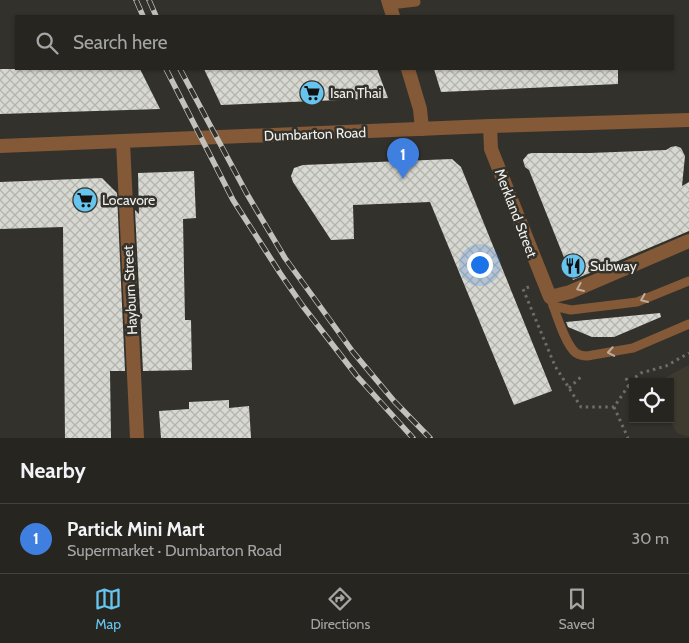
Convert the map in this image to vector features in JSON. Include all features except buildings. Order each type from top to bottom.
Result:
[{"type":"street","points":[[408,70],[420,109],[422,129]]},
{"type":"street","name":"Dumbarton Road","points":[[0,146],[490,126],[689,120]]},
{"type":"street","name":"Merkland Street","points":[[490,126],[491,149],[551,302]]},
{"type":"street","name":"Hayburn Street","points":[[123,142],[137,438]]},
{"type":"street","points":[[551,302],[689,241]]},
{"type":"lane","points":[[390,7],[416,2]]},
{"type":"lane","points":[[551,302],[571,310],[636,302],[689,281]]},
{"type":"lane","name":"Merkland Street","points":[[551,302],[560,326],[571,346],[576,353],[588,356],[632,348],[689,324]]},
{"type":"path","points":[[569,388],[583,375]]},
{"type":"path","points":[[626,378],[629,385]]},
{"type":"path","points":[[614,407],[628,438]]},
{"type":"shaded area","points":[[689,365],[689,437],[677,433],[672,423],[674,423],[674,378],[665,378]]},
{"type":"railway","points":[[136,0],[143,15]]},
{"type":"railway","points":[[149,0],[156,15]]},
{"type":"railway","points":[[167,70],[233,200],[280,273],[356,375],[413,438]]},
{"type":"railway","points":[[181,70],[247,194],[285,258],[353,352],[394,401],[430,438]]},
{"type":"place","name":"Isan Thai","points":[[312,93]]},
{"type":"place","name":"Partick Mini Mart","points":[[403,179]]},
{"type":"place","name":"Locavore","points":[[85,200]]},
{"type":"place","name":"Subway","points":[[573,266]]}]
